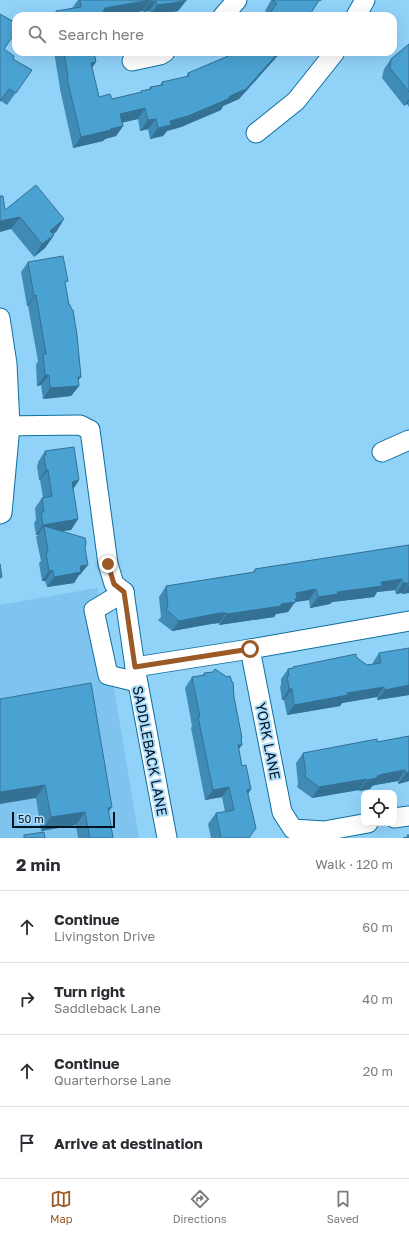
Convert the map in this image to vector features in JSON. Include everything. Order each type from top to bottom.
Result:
[{"type":"street","points":[[226,12],[237,0]]},
{"type":"street","points":[[358,12],[365,0]]},
{"type":"street","points":[[132,61],[155,56]]},
{"type":"street","points":[[256,133],[296,101],[332,56]]},
{"type":"street","points":[[0,318],[7,364],[2,513],[0,514]]},
{"type":"street","points":[[5,426],[80,425],[90,430],[108,564],[114,584],[124,592],[94,610],[108,675],[136,675],[250,649],[409,621]]},
{"type":"street","points":[[382,452],[409,440]]},
{"type":"street","name":"SADDLEBACK LANE","points":[[124,592],[136,675],[166,838]]},
{"type":"street","name":"YORK LANE","points":[[250,649],[282,812],[293,830],[324,831],[361,824]]},
{"type":"street","points":[[397,818],[409,816]]},
{"type":"shaded area","points":[[97,588],[139,838],[0,838],[0,605]]},
{"type":"building","points":[[80,0],[150,0],[105,8],[103,12],[56,11],[81,7]]},
{"type":"building","points":[[150,0],[186,1],[157,5],[156,1],[150,2]]},
{"type":"building","points":[[272,0],[319,0],[312,12],[271,12],[277,3]]},
{"type":"building","points":[[0,14],[12,21],[12,37],[4,49],[14,56],[13,59],[32,70],[16,93],[9,89],[0,101]]},
{"type":"building","points":[[409,44],[409,92],[390,68],[391,59],[397,56],[397,54]]},
{"type":"building","points":[[65,56],[95,56],[96,62],[91,63],[99,97],[110,94],[112,99],[142,92],[141,91],[151,89],[150,87],[163,85],[162,82],[189,76],[188,73],[228,56],[275,56],[246,89],[230,96],[228,99],[188,116],[170,121],[171,125],[158,128],[156,119],[148,120],[145,108],[120,114],[123,126],[81,137]]},
{"type":"building","points":[[36,185],[64,219],[50,231],[54,235],[42,244],[20,217],[0,221],[0,196],[3,196],[5,210]]},
{"type":"building","points":[[63,256],[68,281],[65,282],[69,305],[73,310],[77,335],[81,377],[78,377],[79,386],[50,388],[49,375],[45,375],[43,354],[46,354],[36,295],[34,296],[28,262]]},
{"type":"building","points":[[74,447],[79,480],[72,482],[78,519],[43,525],[41,512],[44,512],[42,498],[52,496],[48,470],[46,470],[44,456],[46,455],[45,451]]},
{"type":"building","points":[[44,526],[85,538],[88,565],[80,566],[81,572],[54,577],[53,570],[49,571]]},
{"type":"building","points":[[409,545],[409,583],[403,583],[402,579],[381,582],[382,586],[337,592],[338,594],[318,597],[316,589],[296,593],[296,602],[281,604],[281,606],[227,614],[219,613],[179,621],[166,609],[168,607],[166,586],[255,572],[255,569]]},
{"type":"building","points":[[0,564],[2,577],[0,578]]},
{"type":"building","points":[[409,648],[409,685],[385,690],[384,687],[347,693],[348,695],[294,705],[292,689],[289,689],[287,676],[289,676],[288,669],[356,654],[356,657],[367,665],[381,663],[379,653]]},
{"type":"building","points":[[215,669],[227,677],[230,676],[233,682],[234,697],[242,738],[242,745],[238,745],[242,766],[246,765],[251,789],[247,790],[256,828],[249,838],[221,838],[216,813],[234,810],[229,787],[213,790],[198,717],[200,717],[192,677],[205,675],[204,673],[213,672]]},
{"type":"building","points":[[91,683],[112,807],[108,808],[113,838],[90,838],[85,812],[51,817],[45,785],[0,792],[0,699]]},
{"type":"building","points":[[409,736],[409,772],[406,773],[405,770],[383,774],[377,776],[377,778],[367,780],[319,787],[304,776],[306,773],[303,753],[377,739],[377,742]]},
{"type":"building","points":[[44,832],[45,838],[24,838],[24,835]]},
{"type":"route","points":[[108,564],[114,584],[124,592],[135,667],[250,649]]}]
